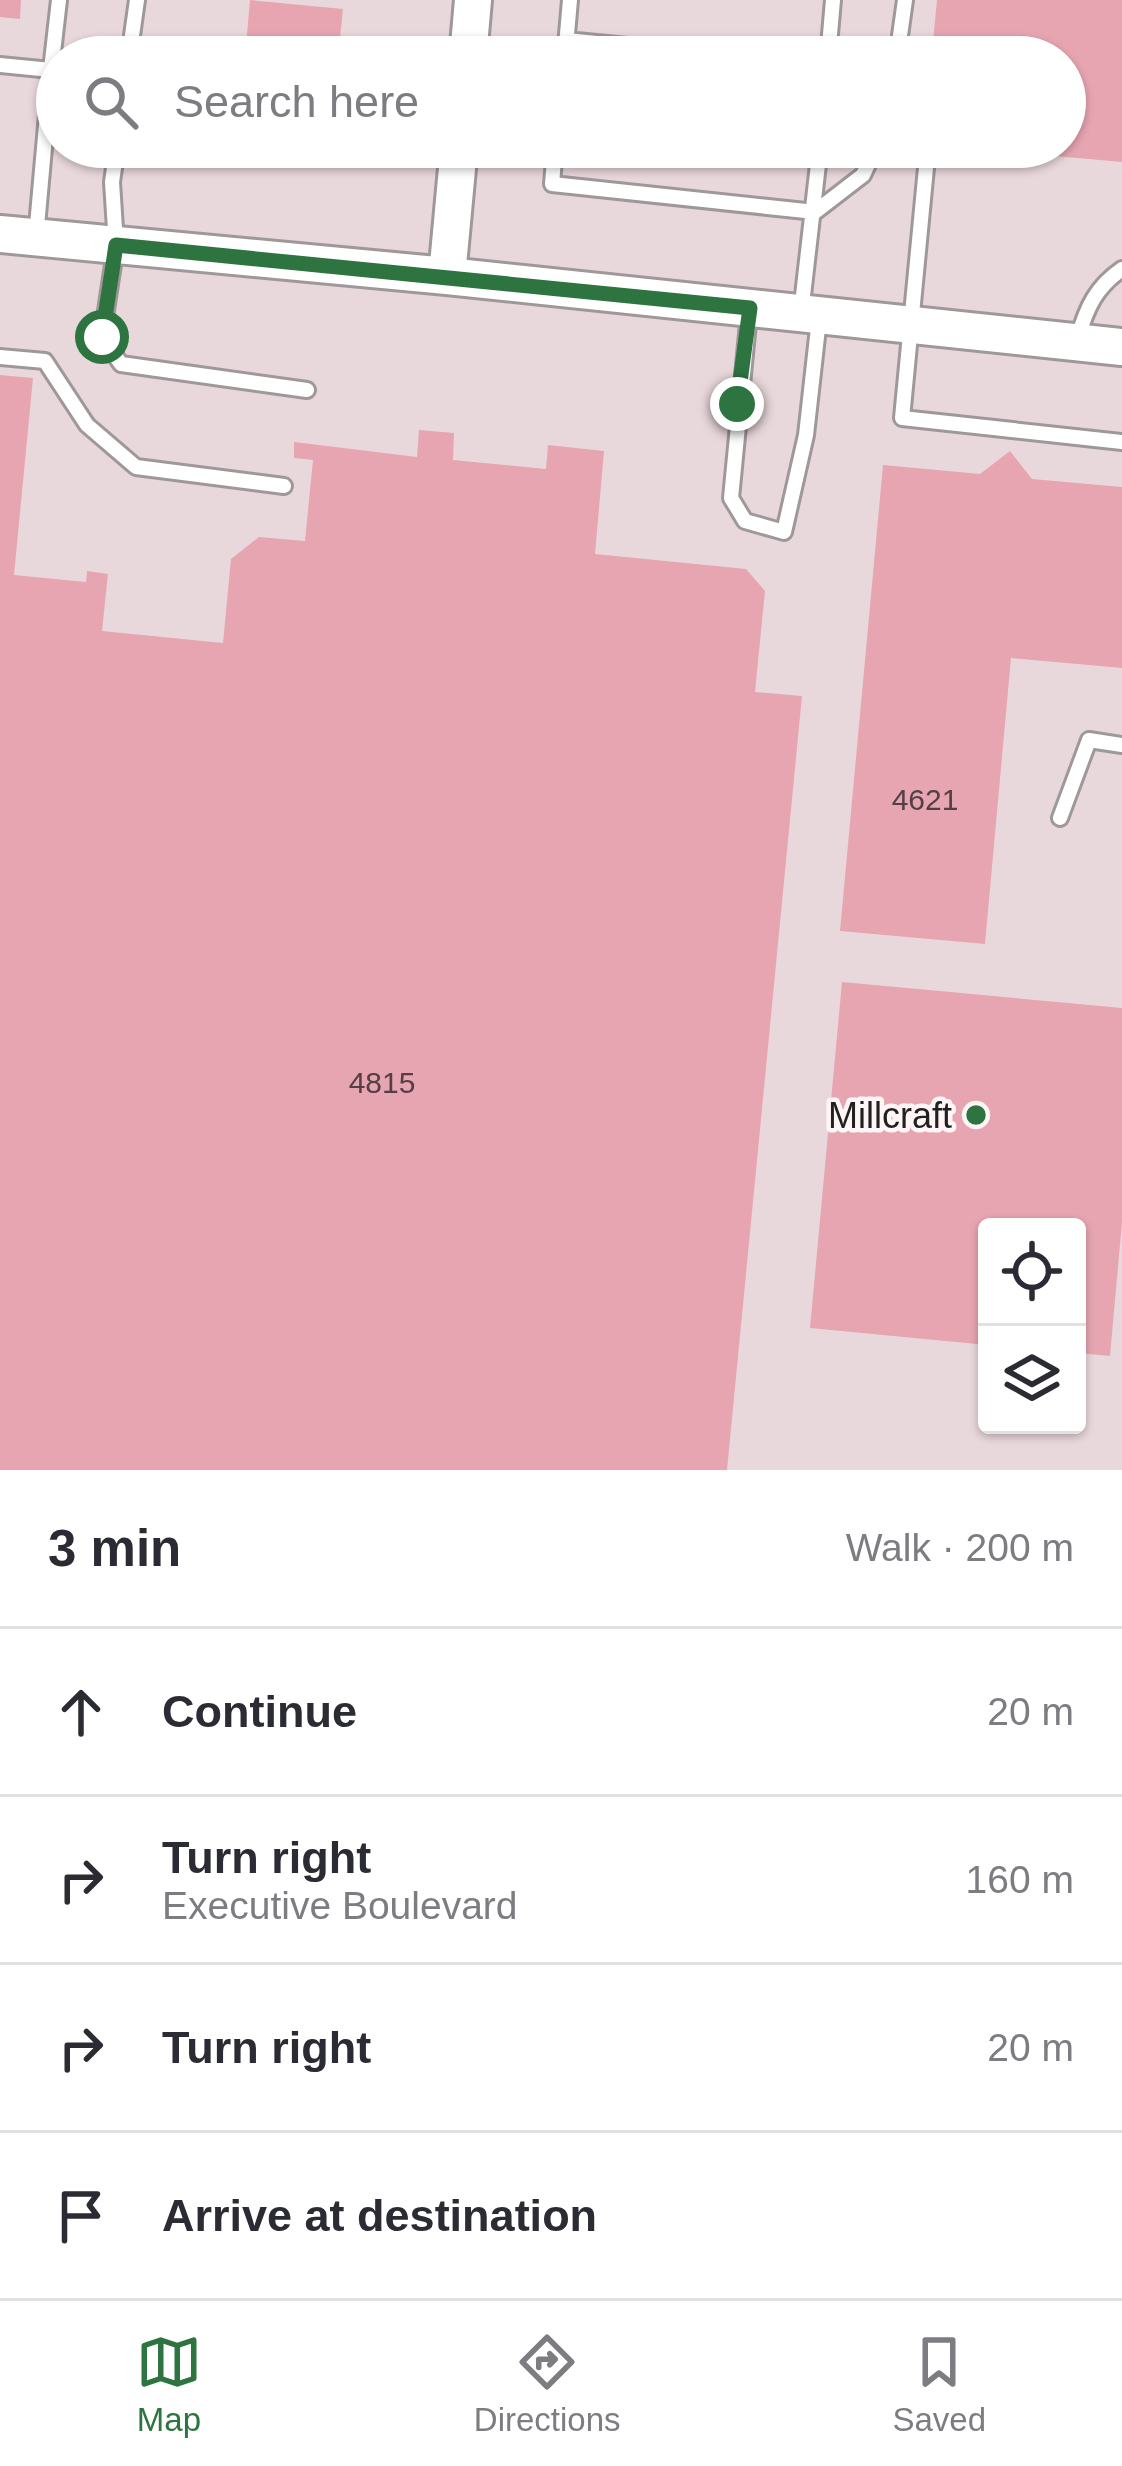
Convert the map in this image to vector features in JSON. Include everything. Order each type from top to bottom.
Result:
[{"type":"main road","points":[[470,36],[473,0]]},
{"type":"main road","points":[[447,276],[457,168]]},
{"type":"main road","points":[[18,236],[1122,347]]},
{"type":"lane","points":[[55,36],[59,0]]},
{"type":"lane","points":[[132,36],[137,0]]},
{"type":"lane","points":[[566,36],[570,0]]},
{"type":"lane","points":[[830,36],[833,0]]},
{"type":"lane","points":[[900,36],[905,0]]},
{"type":"lane","points":[[0,65],[36,69]]},
{"type":"lane","points":[[18,236],[36,145]]},
{"type":"lane","points":[[114,168],[116,245],[102,337],[121,364],[307,390]]},
{"type":"lane","points":[[554,168],[552,184],[814,212],[866,168]]},
{"type":"lane","points":[[750,308],[731,498],[745,521],[784,532],[806,435],[818,168]]},
{"type":"lane","points":[[926,168],[902,418],[1122,442]]},
{"type":"lane","points":[[1077,342],[1088,305],[1102,283],[1122,269]]},
{"type":"lane","points":[[0,357],[45,361],[87,425],[136,467],[284,486]]},
{"type":"lane","points":[[1060,818],[1089,740],[1122,745]]},
{"type":"shaded area","points":[[0,0],[1122,0],[1122,1470],[0,1470]]},
{"type":"building","points":[[0,0],[21,0],[20,19],[0,17]]},
{"type":"building","points":[[250,0],[343,9],[340,36],[247,36]]},
{"type":"building","points":[[937,0],[1122,0],[1122,162],[1086,159],[1086,36],[934,36]]},
{"type":"building","points":[[0,375],[33,378],[14,575],[86,582],[87,571],[108,574],[102,631],[223,643],[231,559],[259,537],[305,541],[313,460],[294,458],[294,442],[417,457],[419,430],[454,433],[453,460],[546,469],[548,445],[604,451],[595,554],[746,569],[765,591],[755,692],[802,696],[727,1470],[0,1470]]},
{"type":"building","points":[[1010,451],[1032,479],[1122,487],[1122,668],[1011,658],[985,944],[840,931],[883,465],[980,474]]},
{"type":"building","name":"Millcraft","points":[[842,982],[1122,1008],[1122,1222],[1110,1356],[1086,1354],[1086,1218],[978,1218],[978,1344],[810,1328]]},
{"type":"place","name":"Millcraft","points":[[976,1115]]},
{"type":"route","points":[[102,337],[116,245],[750,308],[737,404]]}]
